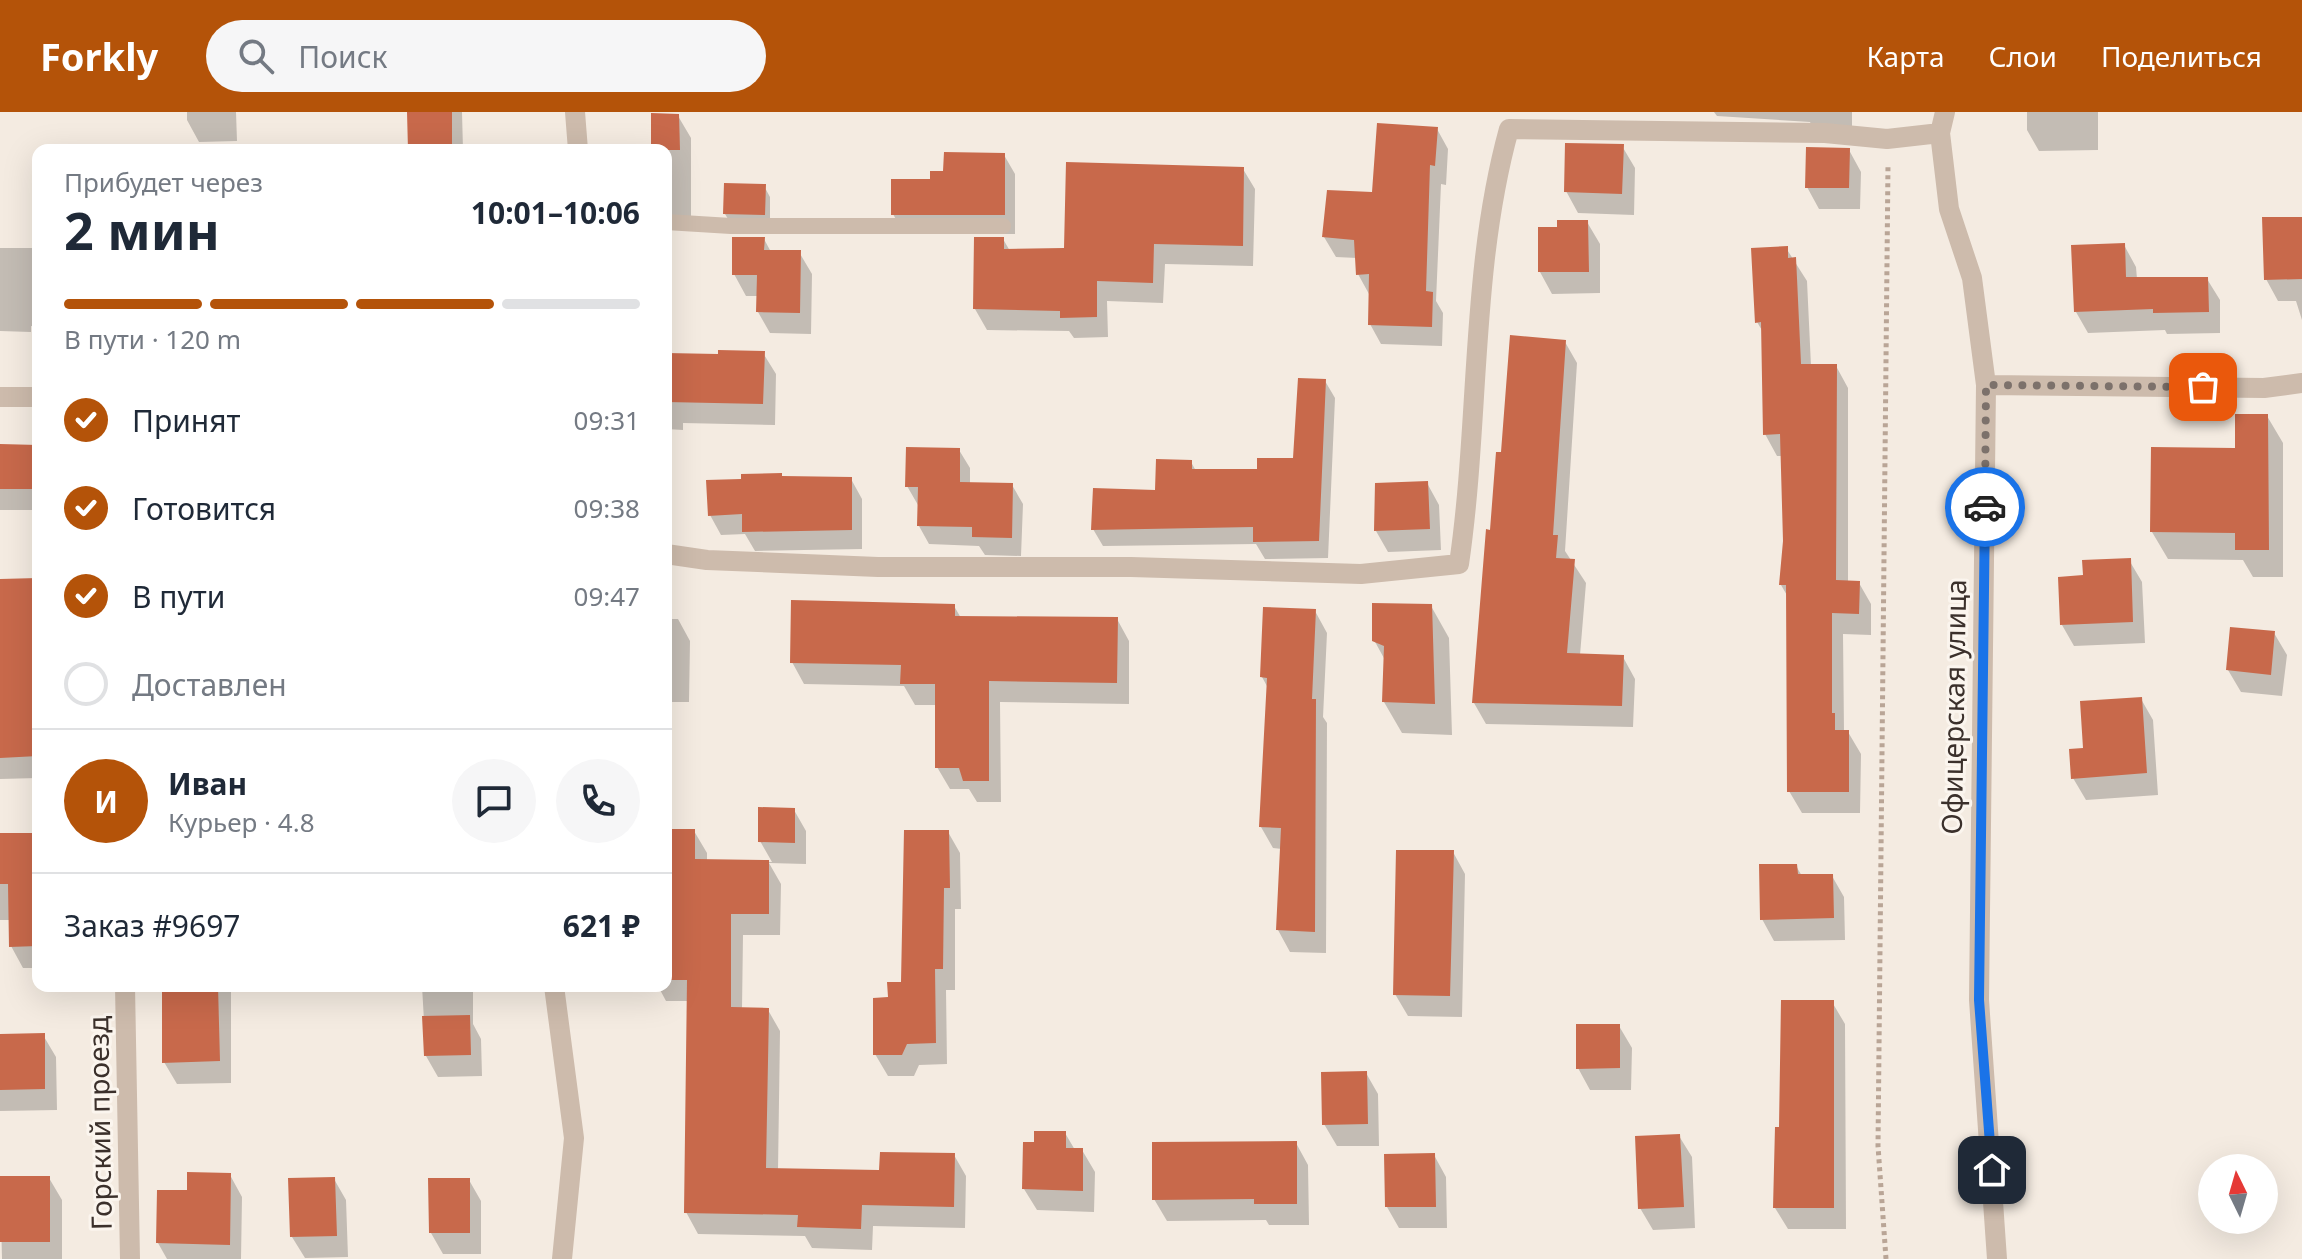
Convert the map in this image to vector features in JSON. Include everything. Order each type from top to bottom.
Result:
[{"type":"street","points":[[575,112],[578,144]]},
{"type":"street","name":"Офицерская улица","points":[[1945,112],[1940,133],[1949,209],[1972,278],[1986,385],[1979,1000],[1995,1259]]},
{"type":"street","points":[[672,555],[707,560],[878,567],[1131,567],[1361,574],[1459,564],[1470,488],[1485,258],[1494,184],[1509,129],[1825,133],[1887,139],[1940,133]]},
{"type":"street","points":[[1986,385],[2264,388],[2302,383]]},
{"type":"street","points":[[0,397],[32,397]]},
{"type":"street","name":"Горский проезд","points":[[125,992],[130,1259]]},
{"type":"street","points":[[555,992],[574,1138],[562,1259]]},
{"type":"lane","points":[[672,222],[731,226],[1003,226]]},
{"type":"path","points":[[1886,1259],[1878,1146],[1884,824],[1882,570],[1889,284],[1887,139]]},
{"type":"building","points":[[407,112],[452,112],[452,144],[408,144]]},
{"type":"building","points":[[651,113],[679,114],[680,150],[672,150],[672,144],[651,144]]},
{"type":"building","points":[[1377,123],[1438,127],[1435,166],[1430,165],[1426,291],[1433,292],[1432,327],[1368,325],[1369,274],[1356,275],[1354,240],[1322,237],[1327,190],[1372,192]]},
{"type":"building","points":[[1565,143],[1624,144],[1622,194],[1564,192]]},
{"type":"building","points":[[1806,147],[1850,148],[1849,188],[1805,188]]},
{"type":"building","points":[[944,152],[1005,153],[1005,215],[891,215],[891,179],[930,179],[930,171],[943,171]]},
{"type":"building","points":[[1066,162],[1244,167],[1243,246],[1154,244],[1153,283],[1097,281],[1097,317],[1060,318],[1060,311],[973,309],[974,237],[1004,237],[1004,249],[1064,248]]},
{"type":"building","points":[[724,183],[766,184],[765,215],[723,214]]},
{"type":"building","points":[[2262,217],[2302,217],[2302,279],[2264,280]]},
{"type":"building","points":[[1557,220],[1588,220],[1589,272],[1538,272],[1538,227],[1557,227]]},
{"type":"building","points":[[732,237],[765,237],[764,250],[801,250],[800,313],[756,312],[757,275],[732,275]]},
{"type":"building","points":[[2125,243],[2126,277],[2208,277],[2209,312],[2153,313],[2153,309],[2074,312],[2071,245]]},
{"type":"building","points":[[1788,246],[1788,258],[1796,257],[1801,364],[1837,364],[1836,580],[1860,581],[1859,614],[1832,613],[1832,713],[1835,713],[1835,730],[1849,730],[1849,792],[1787,792],[1786,585],[1779,585],[1783,541],[1780,434],[1763,435],[1761,322],[1755,323],[1751,248]]},
{"type":"building","points":[[1510,335],[1566,340],[1553,535],[1558,535],[1556,558],[1575,559],[1567,653],[1624,655],[1622,706],[1472,703],[1486,529],[1490,530],[1496,452],[1501,452]]},
{"type":"building","points":[[718,350],[765,351],[763,404],[672,402],[672,353],[718,354]]},
{"type":"building","points":[[1298,378],[1326,379],[1319,541],[1253,542],[1253,527],[1091,530],[1093,488],[1155,490],[1156,459],[1192,460],[1192,469],[1257,469],[1257,458],[1293,458]]},
{"type":"building","points":[[2235,414],[2268,414],[2269,550],[2235,550],[2235,533],[2150,532],[2151,447],[2235,448]]},
{"type":"building","points":[[0,444],[32,445],[32,489],[0,489]]},
{"type":"building","points":[[906,447],[960,448],[960,482],[1013,483],[1012,538],[972,537],[972,527],[917,526],[918,487],[905,487]]},
{"type":"building","points":[[782,473],[782,476],[852,477],[852,530],[742,532],[742,514],[708,516],[706,480],[741,479],[741,474]]},
{"type":"building","points":[[1428,481],[1430,529],[1374,531],[1375,483]]},
{"type":"building","points":[[2131,558],[2133,622],[2060,625],[2058,577],[2083,575],[2082,560]]},
{"type":"building","points":[[32,578],[32,756],[0,758],[0,579]]},
{"type":"building","points":[[791,600],[955,604],[955,616],[1118,617],[1117,683],[989,681],[989,781],[963,781],[959,768],[935,768],[935,684],[900,684],[901,665],[790,663]]},
{"type":"building","points":[[1372,603],[1432,604],[1435,704],[1382,702],[1384,646],[1372,641]]},
{"type":"building","points":[[1263,607],[1316,609],[1312,699],[1316,699],[1315,932],[1276,930],[1281,828],[1259,827],[1267,678],[1260,677]]},
{"type":"building","points":[[2230,627],[2275,631],[2271,675],[2226,670]]},
{"type":"building","points":[[2142,697],[2147,773],[2071,779],[2069,749],[2083,748],[2080,701]]},
{"type":"building","points":[[758,807],[795,808],[795,843],[758,842]]},
{"type":"building","points":[[672,829],[695,829],[695,859],[769,860],[769,914],[731,914],[731,1007],[769,1008],[766,1168],[879,1170],[880,1152],[955,1153],[954,1207],[862,1205],[861,1229],[797,1227],[798,1215],[684,1213],[687,980],[672,980]]},
{"type":"building","points":[[904,830],[949,830],[950,888],[944,888],[943,969],[935,969],[936,1043],[907,1044],[902,1055],[873,1055],[873,998],[888,997],[887,982],[901,982]]},
{"type":"building","points":[[0,833],[32,833],[32,946],[9,947],[8,884],[0,884]]},
{"type":"building","points":[[1396,850],[1454,850],[1450,996],[1393,995]]},
{"type":"building","points":[[1759,864],[1797,864],[1798,874],[1833,874],[1834,918],[1760,920]]},
{"type":"building","points":[[162,992],[218,992],[220,1061],[162,1063]]},
{"type":"building","points":[[1781,1000],[1834,1000],[1834,1208],[1773,1208],[1775,1127],[1779,1127]]},
{"type":"building","points":[[470,1015],[471,1055],[424,1056],[422,1016]]},
{"type":"building","points":[[1576,1024],[1620,1024],[1620,1068],[1576,1069]]},
{"type":"building","points":[[45,1033],[45,1089],[0,1090],[0,1034]]},
{"type":"building","points":[[1367,1071],[1368,1124],[1322,1125],[1321,1072]]},
{"type":"building","points":[[1034,1131],[1066,1131],[1066,1148],[1083,1148],[1083,1191],[1022,1189],[1023,1142],[1034,1142]]},
{"type":"building","points":[[1680,1134],[1684,1207],[1638,1209],[1635,1136]]},
{"type":"building","points":[[1297,1141],[1297,1204],[1254,1204],[1254,1199],[1152,1200],[1152,1142]]},
{"type":"building","points":[[1435,1153],[1436,1207],[1385,1207],[1384,1154]]},
{"type":"building","points":[[187,1172],[231,1173],[230,1245],[156,1243],[157,1190],[187,1190]]},
{"type":"building","points":[[0,1176],[50,1176],[50,1242],[0,1242]]},
{"type":"building","points":[[335,1177],[337,1236],[290,1237],[288,1178]]},
{"type":"building","points":[[428,1178],[470,1178],[470,1233],[429,1233]]},
{"type":"way so far","points":[[1985,507],[1986,385],[2203,387]]},
{"type":"route","points":[[1985,507],[1979,1000],[1992,1170]]}]
